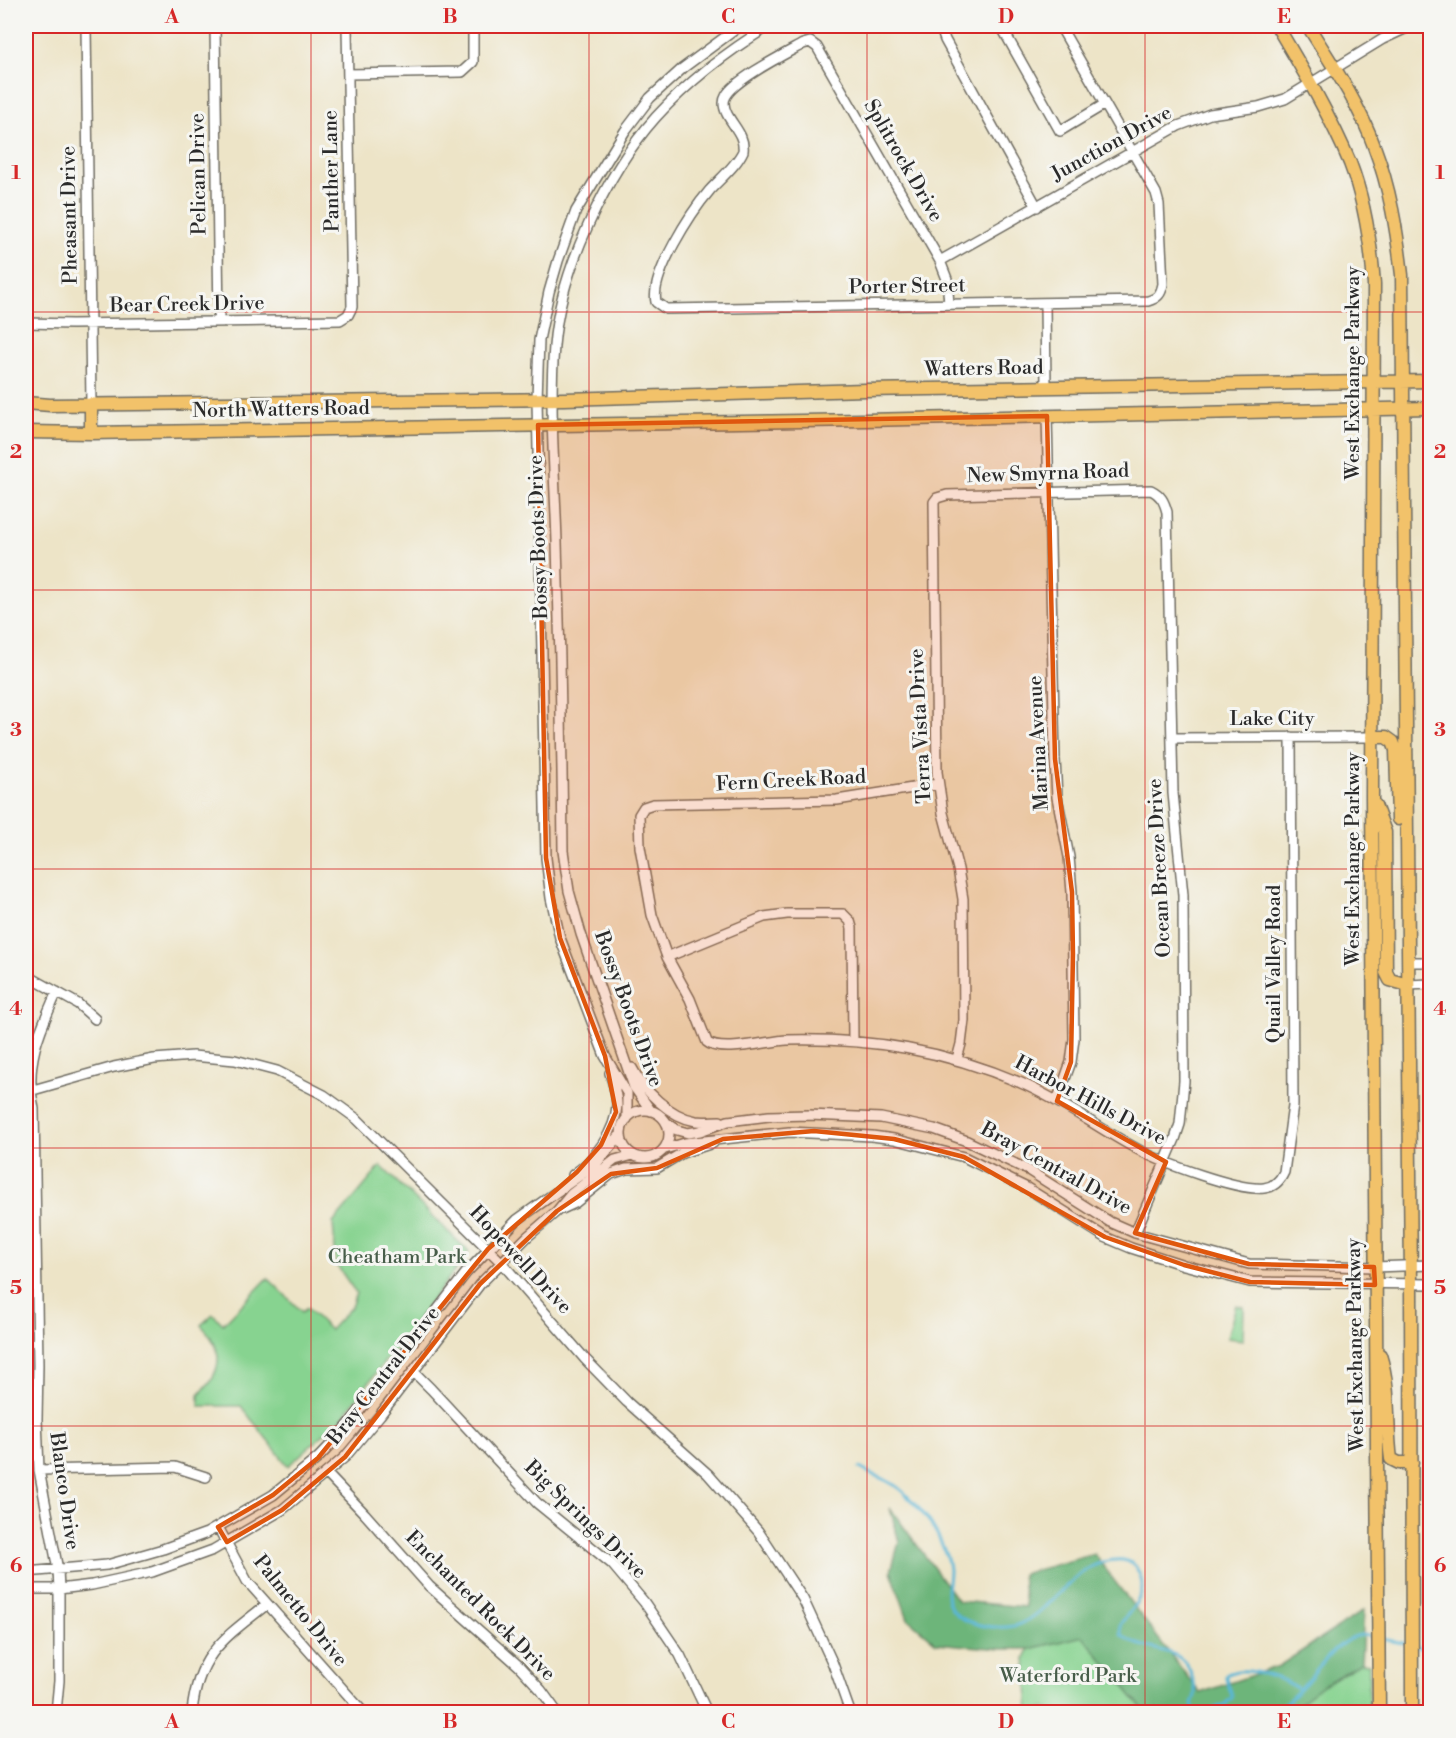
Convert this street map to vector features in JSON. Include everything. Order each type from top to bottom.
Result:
[{"type":"main road","name":"West Exchange Parkway","points":[[1277,26],[1311,84],[1350,164],[1362,203],[1370,242],[1374,284],[1372,797],[1379,1706]]},
{"type":"main road","points":[[1308,26],[1335,69],[1374,144],[1394,211],[1402,276],[1411,1266],[1412,1710]]},
{"type":"main road","name":"Watters Road","points":[[537,399],[1431,381]]},
{"type":"main road","name":"North Watters Road","points":[[26,403],[537,399]]},
{"type":"main road","points":[[91,404],[91,433]]},
{"type":"main road","points":[[538,425],[1431,408]]},
{"type":"main road","name":"North Watters Road","points":[[26,432],[91,433],[538,425]]},
{"type":"main road","points":[[1372,737],[1386,737],[1393,742],[1396,750],[1399,832],[1406,852]]},
{"type":"main road","points":[[1372,797],[1384,832],[1386,972],[1390,980],[1408,985]]},
{"type":"main road","points":[[1375,1339],[1387,1382],[1388,1441],[1391,1460],[1399,1463],[1412,1463]]},
{"type":"street","name":"Pheasant Drive","points":[[86,26],[91,404]]},
{"type":"street","name":"Pelican Drive","points":[[214,26],[219,322]]},
{"type":"street","name":"Panther Lane","points":[[347,26],[352,307],[348,315]]},
{"type":"street","points":[[348,74],[462,72],[470,66],[474,56],[473,26]]},
{"type":"street","name":"Bossy Boots Drive","points":[[627,1119],[627,1094],[605,1056],[560,938],[551,898],[546,858],[537,399],[541,332],[558,261],[576,211],[625,131],[650,98],[683,68],[740,26]]},
{"type":"street","name":"Bossy Boots Drive","points":[[651,1111],[634,1087],[575,915],[563,851],[553,399],[554,345],[561,306],[575,255],[596,209],[625,159],[655,118],[693,81],[747,39],[769,26]]},
{"type":"street","points":[[940,26],[945,40],[1037,207]]},
{"type":"street","points":[[1001,26],[1060,130],[1106,104]]},
{"type":"street","points":[[1060,26],[1133,152]]},
{"type":"street","name":"Junction Drive","points":[[940,261],[1194,119],[1227,110],[1274,103],[1311,84],[1383,39],[1411,26]]},
{"type":"street","name":"Splitrock Drive","points":[[656,302],[655,290],[672,246],[697,208],[741,156],[744,147],[742,138],[726,112],[725,101],[731,90],[748,76],[810,42],[817,48],[940,261],[947,279],[949,304]]},
{"type":"street","points":[[683,68],[693,81]]},
{"type":"street","name":"Porter Street","points":[[656,302],[666,309],[1148,301],[1159,295],[1163,284],[1159,204],[1156,193],[1133,152]]},
{"type":"street","points":[[1045,303],[1046,387]]},
{"type":"street","name":"Bear Creek Drive","points":[[26,322],[90,324],[340,320],[348,315]]},
{"type":"street","name":"Marina Avenue","points":[[1047,416],[1055,759],[1057,797],[1072,892],[1074,1039],[1071,1062],[1057,1101]]},
{"type":"street","name":"New Smyrna Road","points":[[938,498],[947,495],[1140,490],[1151,490],[1159,494]]},
{"type":"street","name":"Ocean Breeze Drive","points":[[1135,1233],[1180,1124],[1184,1081],[1183,895],[1175,822],[1167,512],[1159,494]]},
{"type":"street","name":"Terra Vista Drive","points":[[938,498],[933,508],[938,784],[963,899],[964,1020],[957,1059]]},
{"type":"street","name":"Quail Valley Road","points":[[1272,1186],[1280,1180],[1284,1172],[1293,1105],[1291,737]]},
{"type":"street","name":"Lake City","points":[[1172,738],[1372,737]]},
{"type":"street","name":"Fern Creek Road","points":[[668,957],[652,915],[643,869],[639,815],[644,807],[653,804],[837,800],[938,784]]},
{"type":"street","points":[[668,957],[764,917],[837,913],[847,917],[852,928],[853,1041]]},
{"type":"street","name":"Harbor Hills Drive","points":[[668,957],[690,999],[704,1037],[711,1046],[722,1047],[787,1040],[853,1041],[913,1049],[957,1059],[1004,1076],[1057,1101],[1127,1144],[1166,1162],[1191,1172],[1242,1185],[1263,1188],[1272,1186]]},
{"type":"street","points":[[1408,962],[1431,962]]},
{"type":"street","points":[[26,975],[78,1004],[95,1019]]},
{"type":"street","points":[[1408,985],[1431,984]]},
{"type":"street","name":"Blanco Drive","points":[[56,1713],[59,1682],[59,1589],[58,1570],[39,1470],[34,1109],[28,1091],[34,1048],[57,992]]},
{"type":"street","points":[[622,1050],[638,1079],[662,1103],[692,1120],[728,1121]]},
{"type":"street","name":"Hopewell Drive","points":[[28,1091],[114,1067],[154,1059],[192,1056],[235,1060],[277,1071],[324,1095],[357,1119],[502,1263],[585,1359],[627,1402],[708,1474],[758,1531],[802,1599],[834,1664],[850,1713]]},
{"type":"street","points":[[551,1195],[582,1167],[605,1140],[612,1124],[617,1099],[605,1056]]},
{"type":"street","points":[[651,1111],[660,1115],[667,1123],[669,1134],[665,1149],[652,1158],[644,1159],[633,1155],[624,1144],[621,1134],[627,1119],[638,1112],[651,1111]]},
{"type":"street","name":"Bray Central Drive","points":[[667,1123],[677,1130],[688,1133],[728,1121],[769,1116],[809,1114],[881,1118],[934,1129],[967,1141],[1028,1170],[1110,1222],[1135,1233],[1249,1264],[1374,1267],[1431,1265]]},
{"type":"street","name":"Bray Central Drive","points":[[665,1149],[685,1143],[797,1131],[894,1139],[964,1157],[1027,1188],[1105,1237],[1184,1265],[1250,1282],[1431,1284]]},
{"type":"street","name":"Bray Central Drive","points":[[26,1572],[107,1565],[123,1561],[196,1537],[273,1495],[318,1458],[368,1401],[437,1310],[488,1249],[517,1220],[596,1164],[621,1134]]},
{"type":"street","points":[[557,1211],[575,1203],[611,1174],[626,1169],[657,1168],[682,1154],[723,1139]]},
{"type":"street","name":"Bray Central Drive","points":[[26,1589],[59,1589],[103,1583],[152,1572],[213,1550],[282,1510],[345,1457],[414,1372],[480,1284],[557,1211],[571,1194],[611,1163],[633,1155]]},
{"type":"street","name":"Big Springs Drive","points":[[414,1372],[537,1503],[612,1564],[644,1602],[680,1655],[707,1713]]},
{"type":"street","points":[[39,1470],[175,1467],[206,1477]]},
{"type":"street","name":"Enchanted Rock Drive","points":[[326,1473],[429,1586],[519,1666],[541,1690],[557,1713]]},
{"type":"street","name":"Palmetto Drive","points":[[218,1527],[247,1581],[359,1711]]},
{"type":"street","points":[[192,1713],[196,1685],[210,1655],[222,1640],[266,1605]]},
{"type":"highlighted area","points":[[1047,416],[1055,759],[1072,892],[1073,954],[1071,1062],[1057,1101],[1166,1162],[1135,1233],[1249,1264],[1374,1267],[1375,1285],[1250,1282],[1184,1265],[1105,1237],[964,1157],[894,1139],[814,1131],[723,1139],[657,1168],[611,1174],[557,1211],[480,1284],[345,1457],[282,1510],[227,1542],[218,1527],[273,1495],[318,1458],[488,1249],[577,1172],[601,1145],[616,1112],[605,1056],[560,938],[546,858],[538,425]]},
{"type":"green space","name":"Cheatham Park","points":[[381,1166],[469,1252],[341,1419],[288,1466],[241,1406],[199,1406],[199,1394],[213,1377],[218,1360],[214,1343],[201,1325],[213,1314],[223,1324],[268,1278],[302,1312],[307,1308],[330,1330],[351,1307],[356,1293],[336,1264],[333,1223]]},
{"type":"green space","points":[[1236,1305],[1244,1307],[1243,1340],[1227,1338]]},
{"type":"green space","points":[[890,1508],[958,1601],[1025,1607],[1022,1574],[1094,1554],[1200,1693],[1279,1666],[1364,1610],[1361,1663],[1323,1685],[1288,1712],[1145,1712],[1083,1636],[1029,1649],[1001,1649],[936,1643],[908,1619],[891,1571],[899,1542]]},
{"type":"green space","name":"Waterford Park","points":[[1083,1636],[1145,1712],[1056,1712],[1045,1708],[1029,1712],[1025,1658],[1029,1649]]},
{"type":"green space","points":[[1361,1663],[1369,1664],[1369,1712],[1288,1712],[1323,1685]]},
{"type":"waterway","points":[[860,1468],[900,1489],[927,1519],[940,1540],[947,1559],[949,1570],[947,1593],[950,1605],[957,1615],[974,1623],[997,1627],[1019,1624],[1036,1614],[1069,1583],[1093,1566],[1107,1561],[1123,1560],[1133,1564],[1141,1578],[1141,1593],[1120,1625],[1121,1634],[1131,1641],[1173,1654],[1181,1659],[1188,1667],[1193,1680],[1195,1695],[1192,1703],[1196,1712]]},
{"type":"waterway","points":[[1278,1712],[1344,1642],[1361,1635],[1375,1637]]},
{"type":"waterway","points":[[1382,1639],[1408,1644]]},
{"type":"waterway","points":[[1414,1646],[1430,1651]]},
{"type":"waterway","points":[[1205,1712],[1224,1705],[1232,1698],[1226,1675],[1234,1672],[1263,1674],[1300,1689]]}]
